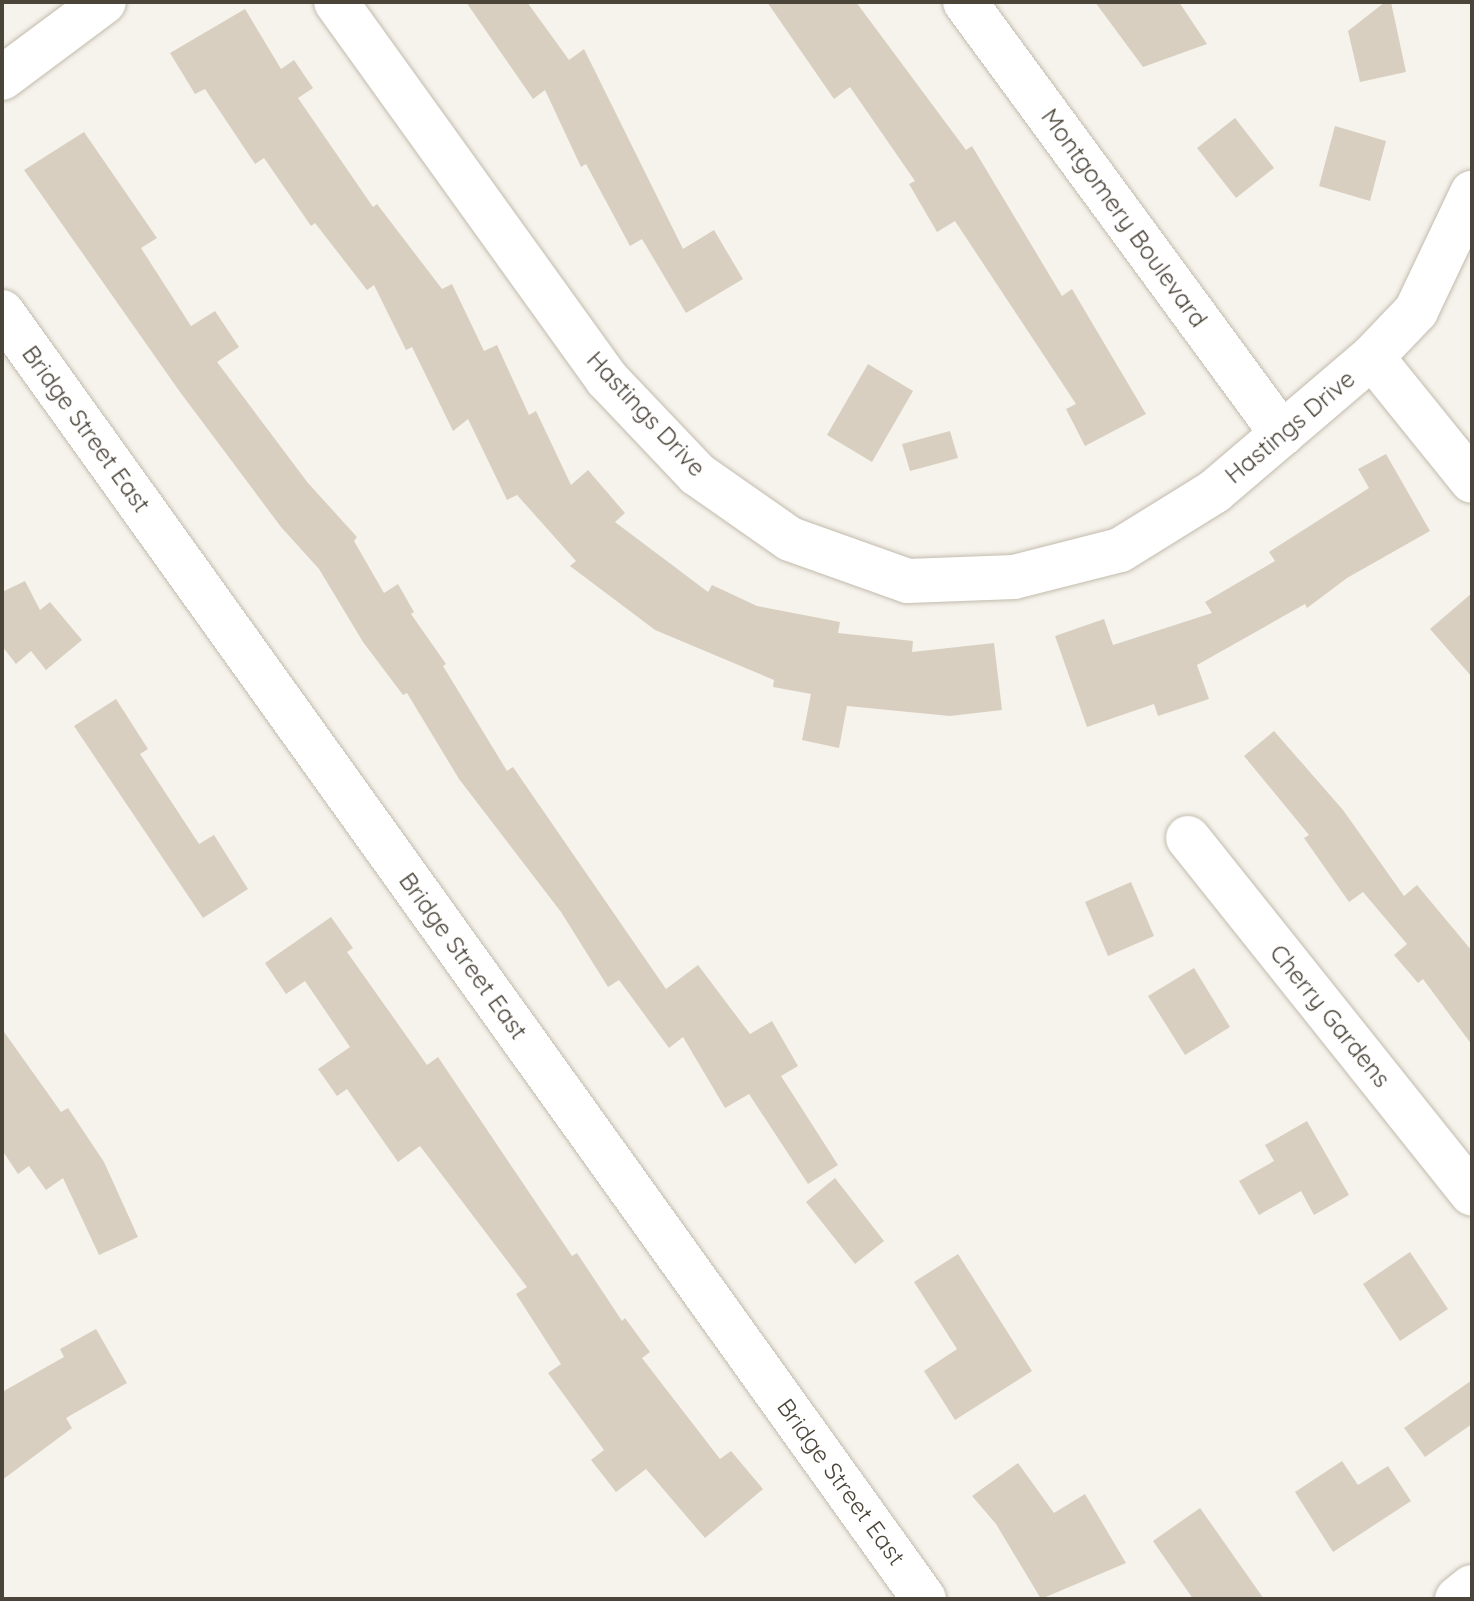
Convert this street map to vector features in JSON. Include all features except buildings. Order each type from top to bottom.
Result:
[{"type":"street","points":[[2,78],[104,2]]},
{"type":"street","name":"Hastings Drive","points":[[336,2],[607,379],[697,474],[790,539],[908,581],[1014,577],[1120,550],[1215,491],[1372,357],[1416,311],[1472,193]]},
{"type":"street","name":"Montgomery Boulevard","points":[[965,2],[1282,434]]},
{"type":"street","name":"Bridge Street East","points":[[2,312],[924,1599]]},
{"type":"street","points":[[1372,357],[1472,481]]},
{"type":"street","name":"Cherry Gardens","points":[[1188,838],[1472,1194]]},
{"type":"street","points":[[1457,1599],[1472,1587]]}]
